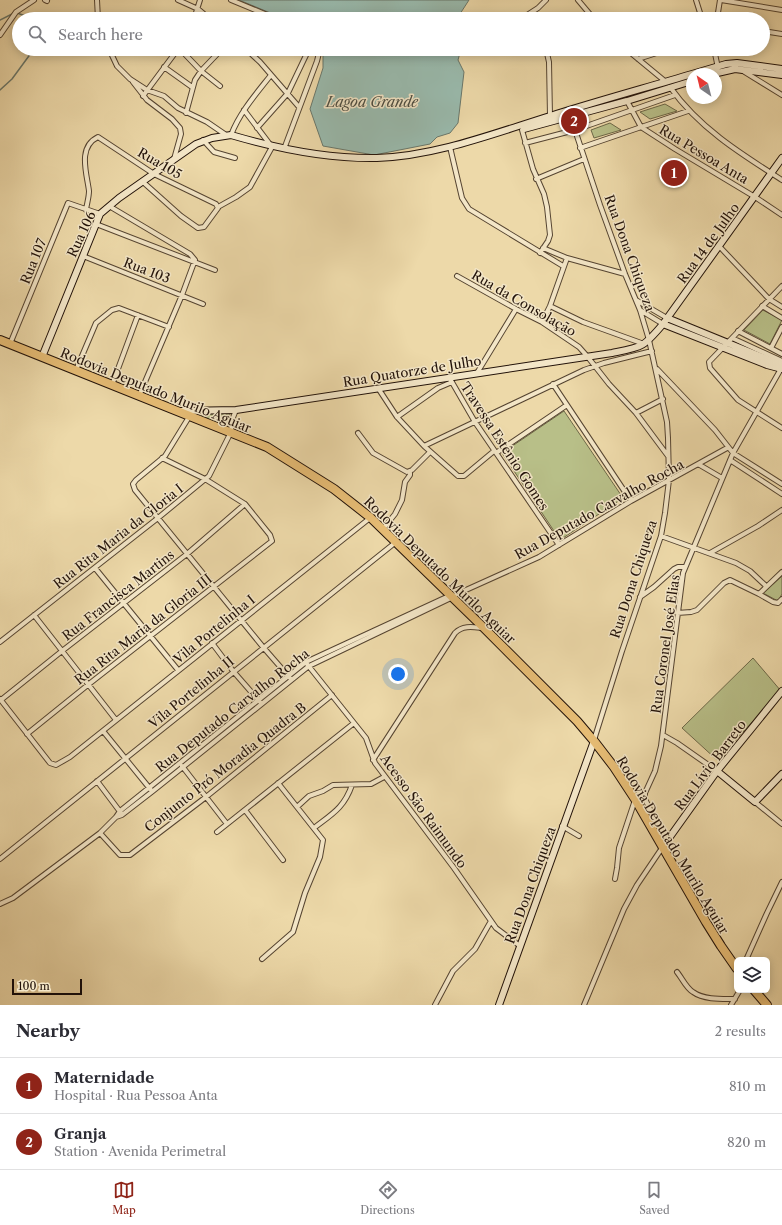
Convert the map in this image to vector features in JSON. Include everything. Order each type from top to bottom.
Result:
[{"type":"highway","name":"Rodovia Deputado Murilo Aguiar","points":[[0,340],[267,447],[334,488],[371,518],[454,595],[484,628],[577,721],[594,741],[635,799],[664,845],[721,946],[734,965]]},
{"type":"highway","points":[[757,993],[767,1005]]},
{"type":"street","points":[[16,12],[34,0]]},
{"type":"street","points":[[97,0],[98,12]]},
{"type":"street","points":[[178,0],[202,12]]},
{"type":"street","points":[[197,12],[200,0]]},
{"type":"street","points":[[231,0],[260,12]]},
{"type":"street","points":[[531,12],[546,0]]},
{"type":"street","points":[[578,0],[588,12]]},
{"type":"street","points":[[696,0],[700,12]]},
{"type":"street","points":[[719,12],[720,0],[782,10]]},
{"type":"street","points":[[0,35],[12,18]]},
{"type":"street","points":[[770,32],[782,34]]},
{"type":"street","points":[[112,56],[116,66],[130,79],[143,96],[172,119],[180,128],[181,134],[174,159]]},
{"type":"street","points":[[143,96],[173,56]]},
{"type":"street","points":[[186,56],[201,71],[220,86]]},
{"type":"street","points":[[186,113],[192,88],[201,71],[215,56]]},
{"type":"street","points":[[254,56],[299,107]]},
{"type":"street","points":[[257,128],[288,93],[306,56]]},
{"type":"street","points":[[284,149],[299,107],[318,62],[319,56]]},
{"type":"street","points":[[548,56],[550,116]]},
{"type":"street","points":[[634,56],[666,82],[688,111],[714,134],[782,180]]},
{"type":"street","points":[[638,59],[647,56]]},
{"type":"street","points":[[715,56],[716,68]]},
{"type":"street","points":[[722,69],[737,63],[782,69]]},
{"type":"street","points":[[164,67],[192,88]]},
{"type":"street","points":[[722,70],[741,69],[782,75]]},
{"type":"street","points":[[741,69],[782,95]]},
{"type":"street","points":[[229,135],[244,110],[271,74]]},
{"type":"street","points":[[130,79],[147,90],[164,96],[173,105],[186,113],[207,122],[229,135],[272,147],[329,156],[377,158],[405,155],[450,147],[520,128],[686,76]]},
{"type":"street","points":[[520,128],[550,116],[627,100],[686,83]]},
{"type":"street","points":[[525,143],[575,130],[675,95]]},
{"type":"street","name":"Rua Pessoa Anta","points":[[627,100],[640,127],[782,215]]},
{"type":"street","points":[[244,110],[272,147]]},
{"type":"street","points":[[580,148],[688,111]]},
{"type":"street","points":[[520,128],[536,179],[544,194],[547,207],[550,234],[548,241],[540,253]]},
{"type":"street","name":"Rua Dona Chiqueza","points":[[499,1005],[562,826],[594,741],[661,536],[669,480],[668,422],[652,351],[647,342],[640,310],[625,274],[575,130]]},
{"type":"street","name":"Rua 106","points":[[42,357],[100,214],[174,159],[203,140],[229,135]]},
{"type":"street","name":"Rua 105","points":[[86,210],[89,193],[85,167],[85,155],[89,146],[97,137],[103,138],[154,174],[217,205]]},
{"type":"street","points":[[203,140],[214,152],[235,158]]},
{"type":"street","points":[[143,182],[181,216],[198,228],[202,228],[212,218],[217,210],[217,205],[236,197],[250,187],[272,147]]},
{"type":"street","points":[[450,147],[462,198],[469,209],[540,253],[564,266]]},
{"type":"street","name":"Rua 14 de Julho","points":[[647,342],[663,324],[782,158]]},
{"type":"street","points":[[536,179],[584,159]]},
{"type":"street","name":"Rua 107","points":[[10,344],[68,203],[100,214]]},
{"type":"street","points":[[109,206],[190,254],[195,262]]},
{"type":"street","points":[[96,224],[215,270]]},
{"type":"street","points":[[719,246],[769,300],[782,307]]},
{"type":"street","points":[[543,248],[567,258],[625,274]]},
{"type":"street","name":"Rua 103","points":[[83,256],[203,304]]},
{"type":"street","points":[[542,322],[550,306],[567,258]]},
{"type":"street","points":[[139,396],[195,262]]},
{"type":"street","name":"Rua da Consolação","points":[[457,276],[516,310],[542,322],[579,347],[609,384],[636,413],[668,456]]},
{"type":"street","points":[[782,286],[709,362],[708,366],[733,396],[782,428]]},
{"type":"street","points":[[636,300],[697,334]]},
{"type":"street","points":[[550,306],[583,322],[647,342]]},
{"type":"street","points":[[762,306],[782,318]]},
{"type":"street","points":[[76,371],[96,323],[112,310],[119,308],[169,326]]},
{"type":"street","points":[[477,373],[516,310]]},
{"type":"street","points":[[640,310],[663,324],[782,361]]},
{"type":"street","points":[[112,385],[138,315]]},
{"type":"street","points":[[771,348],[782,327]]},
{"type":"street","points":[[738,331],[782,354]]},
{"type":"street","name":"Rua Quatorze de Julho","points":[[174,411],[236,410],[378,388],[450,380],[477,373],[632,349],[647,342]]},
{"type":"street","points":[[727,343],[768,363],[782,367]]},
{"type":"street","points":[[424,446],[553,384],[595,366],[652,351]]},
{"type":"street","name":"Rua Coronel José Elias","points":[[664,845],[645,796],[656,766],[663,735],[685,567],[733,453],[782,367]]},
{"type":"street","points":[[656,369],[715,430],[733,453],[782,484]]},
{"type":"street","points":[[397,417],[450,380]]},
{"type":"street","name":"Travessa Estênio Gomes","points":[[450,380],[474,422],[559,545]]},
{"type":"street","points":[[553,384],[631,501]]},
{"type":"street","points":[[378,388],[397,417],[424,446],[455,474],[462,477],[495,452],[567,405]]},
{"type":"street","points":[[636,413],[663,400]]},
{"type":"street","name":"Rua Rita Maria da Gloria I","points":[[0,642],[206,479],[209,476],[231,432],[232,420],[236,410]]},
{"type":"street","points":[[189,416],[172,445],[162,458],[133,484],[135,490],[263,647],[290,677]]},
{"type":"street","points":[[358,432],[373,453],[403,471],[410,472]]},
{"type":"street","name":"Rua Deputado Carvalho Rocha","points":[[0,904],[13,898],[100,832],[116,817],[307,664],[382,628],[533,560],[631,501],[728,448]]},
{"type":"street","points":[[383,529],[395,514],[402,500],[405,482],[410,475],[410,472],[430,452]]},
{"type":"street","points":[[162,458],[206,479],[245,504]]},
{"type":"street","points":[[730,460],[782,494]]},
{"type":"street","points":[[698,464],[722,478]]},
{"type":"street","name":"Rua Rita Maria da Gloria III","points":[[27,734],[272,541],[270,534],[245,504]]},
{"type":"street","name":"Rua Francisca Martins","points":[[0,700],[188,554],[245,504]]},
{"type":"street","points":[[710,553],[758,526],[782,510]]},
{"type":"street","name":"Vila Portelinha I","points":[[0,700],[50,763],[56,765],[70,757],[371,518]]},
{"type":"street","points":[[661,536],[710,553],[743,567],[766,586]]},
{"type":"street","name":"Vila Portelinha II","points":[[0,859],[396,542]]},
{"type":"street","points":[[640,597],[674,569],[678,567],[685,567]]},
{"type":"street","points":[[95,568],[178,670]]},
{"type":"street","points":[[759,594],[782,572]]},
{"type":"street","points":[[678,613],[697,610],[724,583],[729,580],[773,602],[778,603],[782,599]]},
{"type":"street","points":[[34,615],[116,720]]},
{"type":"street","points":[[374,760],[456,633],[461,628],[465,627],[484,628]]},
{"type":"street","points":[[212,644],[260,702]]},
{"type":"street","name":"Acesso São Raimundo","points":[[307,664],[366,738],[375,763],[384,777],[414,814],[496,928],[520,946]]},
{"type":"street","name":"Rua Lívio Barreto","points":[[585,1004],[624,909],[637,885],[717,771],[782,691]]},
{"type":"street","name":"Conjunto Pró Moradia Quadra B","points":[[100,832],[120,855],[130,855],[206,797],[332,695]]},
{"type":"street","points":[[217,832],[354,723]]},
{"type":"street","points":[[103,731],[151,790]]},
{"type":"street","points":[[663,735],[717,771],[782,824]]},
{"type":"street","points":[[181,765],[227,824]]},
{"type":"street","points":[[755,802],[782,774]]},
{"type":"street","points":[[297,807],[309,796],[334,785],[371,784],[384,777]]},
{"type":"street","points":[[97,781],[121,813]]},
{"type":"street","points":[[262,959],[293,932],[305,893],[320,857],[323,840],[278,783]]},
{"type":"street","points":[[314,828],[340,808],[349,794],[352,785]]},
{"type":"street","points":[[615,879],[618,868],[619,848],[635,799]]},
{"type":"street","points":[[245,810],[283,860]]},
{"type":"street","points":[[562,826],[579,836]]},
{"type":"street","points":[[747,957],[782,882]]},
{"type":"street","points":[[435,1005],[453,971],[475,949],[491,921]]},
{"type":"street","points":[[677,972],[694,993],[717,998],[735,999]]},
{"type":"street","points":[[730,1005],[738,993]]},
{"type":"green space","points":[[665,104],[677,111],[650,119],[640,112]]},
{"type":"green space","points":[[610,123],[621,130],[594,138],[591,130]]},
{"type":"green space","points":[[763,310],[782,320],[770,344],[744,330]]},
{"type":"green space","points":[[564,411],[623,498],[560,540],[502,453]]},
{"type":"green space","points":[[193,414],[230,414],[227,427]]},
{"type":"green space","points":[[782,576],[782,594],[778,601],[763,593]]},
{"type":"green space","points":[[753,658],[781,691],[717,760],[682,728]]},
{"type":"water","points":[[239,0],[469,0],[461,12],[268,12]]},
{"type":"water","name":"Lagoa Grande","points":[[323,56],[459,56],[458,60],[464,72],[458,123],[450,133],[437,137],[430,144],[374,155],[323,146],[310,109],[323,68]]},
{"type":"waterway","points":[[0,20],[12,14]]},
{"type":"waterway","points":[[0,90],[12,79],[29,56]]},
{"type":"place","name":"Granja","points":[[574,121]]},
{"type":"place","name":"Maternidade","points":[[674,173]]}]
